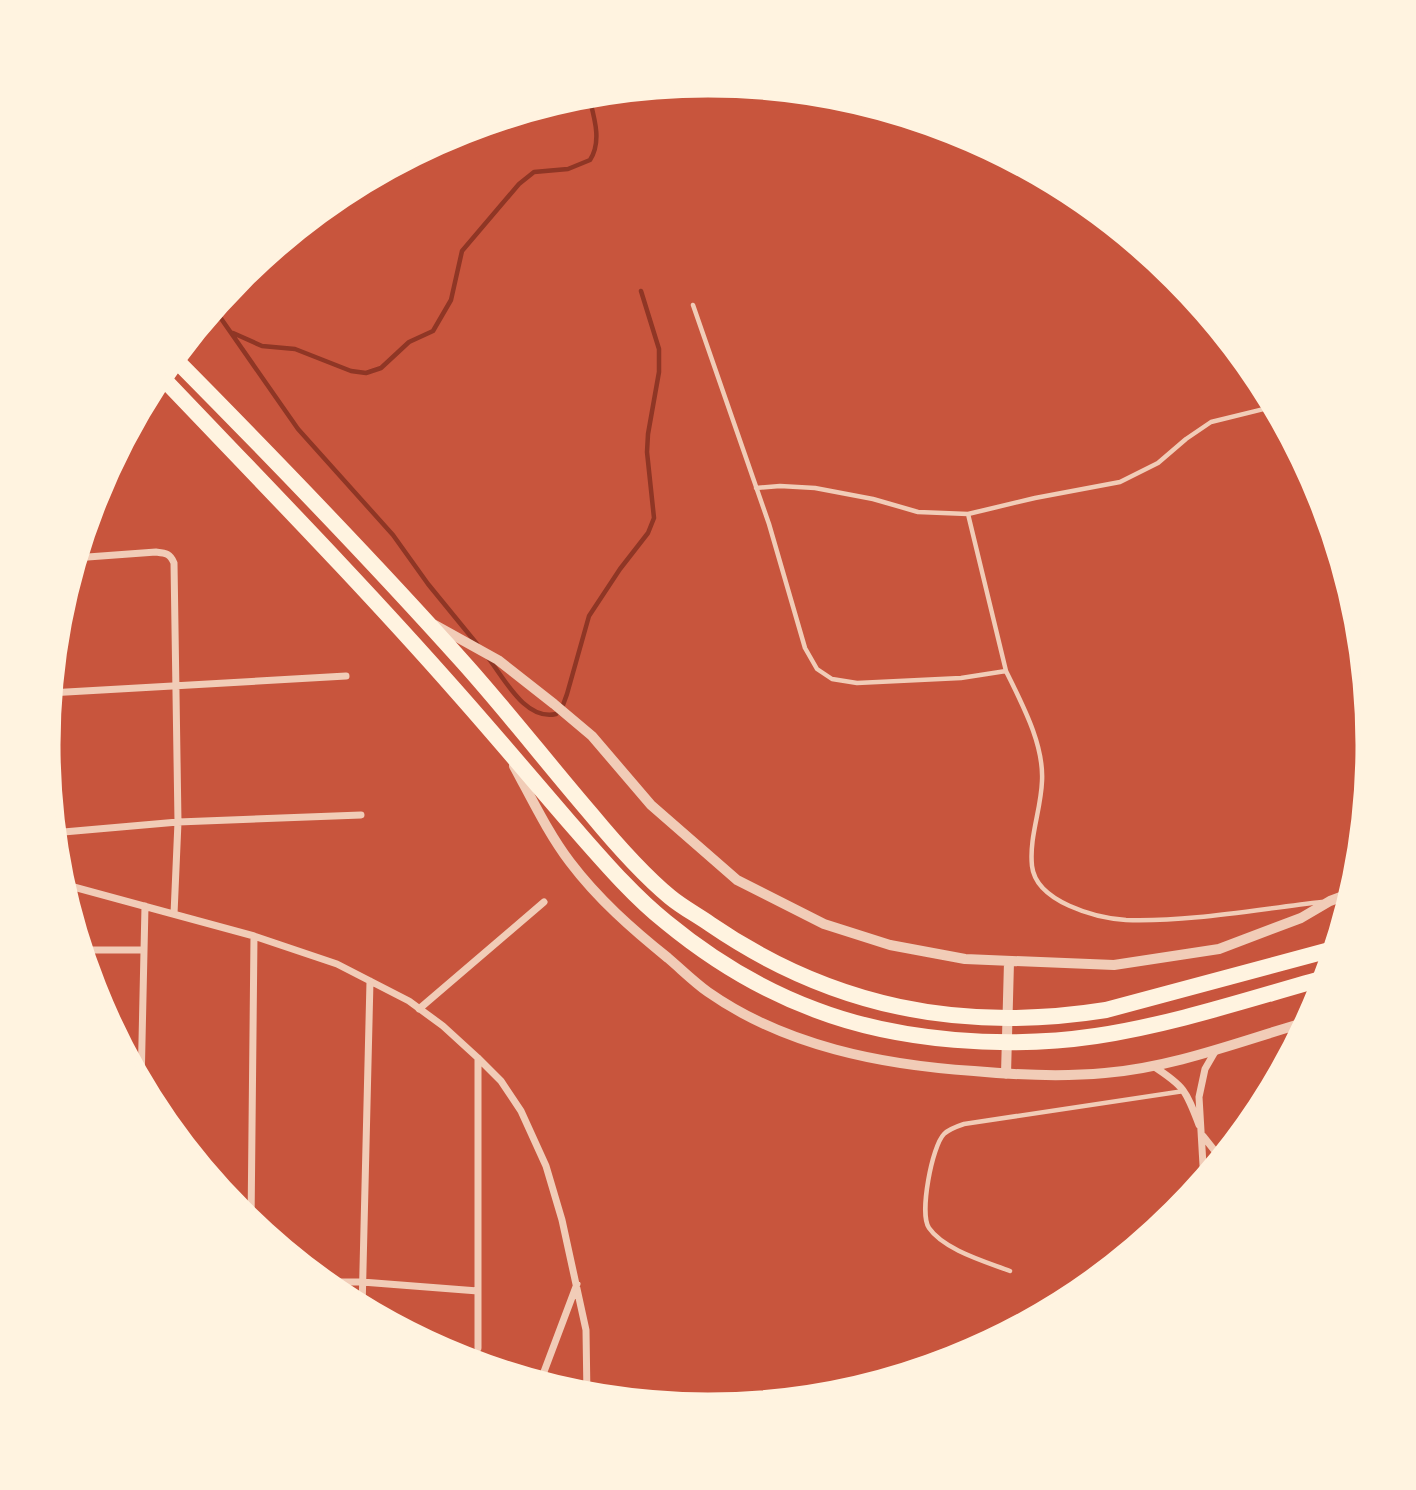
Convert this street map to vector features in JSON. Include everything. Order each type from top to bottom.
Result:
[{"type":"highway","points":[[180,364],[466,665],[612,839],[670,897],[765,959],[820,984],[879,1003],[941,1015],[1040,1018],[1138,1003],[1326,951]]},
{"type":"highway","points":[[167,382],[379,606],[605,862],[664,921],[725,965],[755,982],[818,1011],[854,1022],[924,1036],[990,1041],[1060,1040],[1094,1036],[1162,1023],[1315,980]]},
{"type":"street","points":[[84,557],[156,552],[171,556],[174,563],[178,822],[174,914]]},
{"type":"street","points":[[423,618],[498,660],[554,704],[592,736],[651,805],[737,880],[824,924],[890,945],[965,959],[1114,965],[1219,949],[1301,918],[1342,897]]},
{"type":"street","points":[[58,693],[346,676]]},
{"type":"street","points":[[503,746],[554,839],[586,881],[628,925],[709,992],[802,1039],[867,1058],[931,1068],[1006,1074],[1107,1073],[1153,1066],[1297,1025]]},
{"type":"street","points":[[62,832],[178,822],[361,815]]},
{"type":"street","points":[[72,887],[254,936],[337,964],[419,1009],[443,1026],[478,1058],[501,1081],[521,1111],[546,1166],[577,1283],[586,1330],[587,1385]]},
{"type":"street","points":[[419,1009],[544,902]]},
{"type":"street","points":[[141,1067],[145,906]]},
{"type":"street","points":[[251,1210],[254,936]]},
{"type":"street","points":[[89,950],[142,950]]},
{"type":"street","points":[[1006,1074],[1009,962]]},
{"type":"street","points":[[362,1297],[370,981]]},
{"type":"street","points":[[1204,1167],[1199,1097],[1201,1082],[1217,1049]]},
{"type":"street","points":[[478,1058],[478,1348]]},
{"type":"street","points":[[1153,1066],[1178,1082],[1185,1091],[1203,1135],[1216,1153]]},
{"type":"street","points":[[339,1282],[478,1291]]},
{"type":"street","points":[[542,1376],[577,1283]]},
{"type":"lane","points":[[693,305],[756,488],[805,648],[817,669],[832,679],[858,683],[961,678],[1006,671]]},
{"type":"lane","points":[[756,488],[815,488],[873,499],[918,512],[968,514],[1120,482],[1158,463],[1211,422],[1266,408]]},
{"type":"lane","points":[[968,514],[1006,671],[1041,758],[1042,780],[1034,830],[1032,869],[1037,883],[1056,900],[1085,912],[1125,920],[1182,918],[1330,901]]},
{"type":"lane","points":[[1010,1270],[979,1260],[957,1249],[940,1239],[928,1227],[925,1210],[930,1174],[936,1150],[944,1134],[964,1124],[1185,1091]]},
{"type":"waterway","points":[[233,333],[262,346],[295,349],[351,371],[366,373],[381,368],[409,342],[433,331],[451,300],[462,251],[519,184],[534,172],[568,169],[590,160],[596,144],[591,104]]},
{"type":"waterway","points":[[489,659],[526,705],[545,715],[556,714],[567,694],[589,616],[648,533],[654,518],[647,452],[648,434],[659,372],[659,349],[641,291]]},
{"type":"waterway","points":[[218,315],[298,429],[393,535],[428,584],[477,644]]}]
